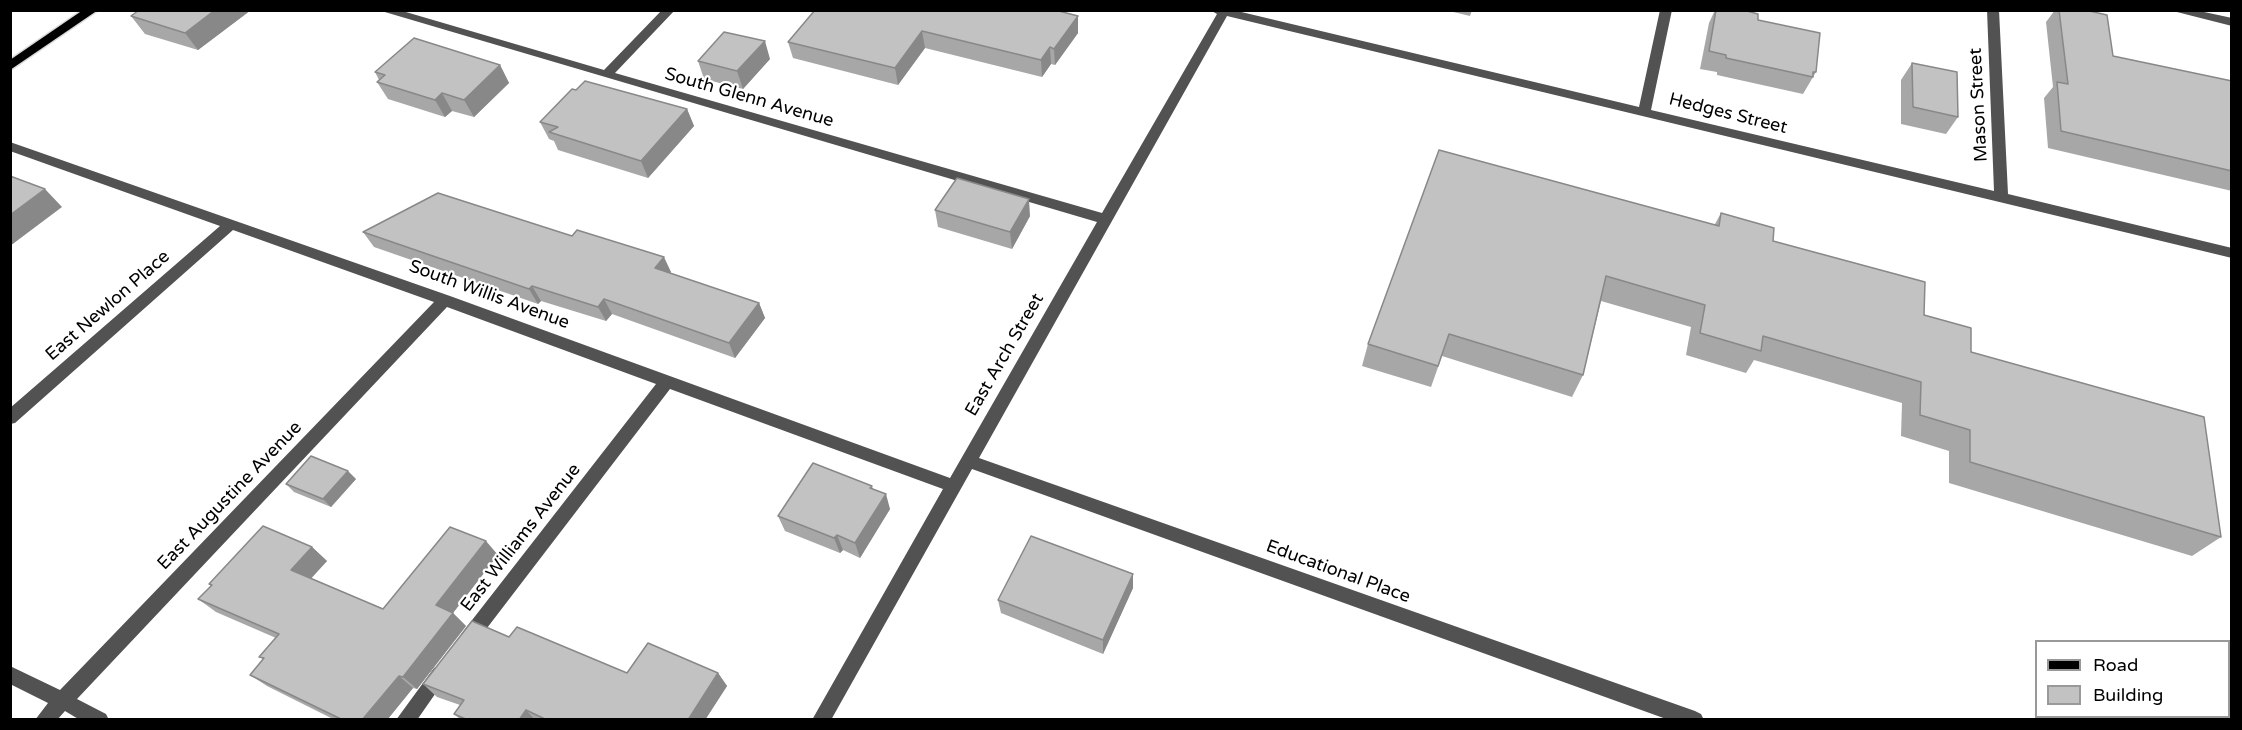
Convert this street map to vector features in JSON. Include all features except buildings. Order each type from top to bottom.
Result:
[{"type":"main road","points":[[10,66],[92,10]]},
{"type":"street","name":"South Glenn Avenue","points":[[384,10],[1105,219]]},
{"type":"street","points":[[606,75],[669,10]]},
{"type":"street","points":[[1644,112],[1666,10]]},
{"type":"street","name":"Mason Street","points":[[1993,10],[2001,198]]},
{"type":"street","points":[[2175,10],[2232,22]]},
{"type":"street","name":"Hedges Street","points":[[1222,11],[2232,253]]},
{"type":"street","name":"East Arch Street","points":[[821,720],[1222,11]]},
{"type":"street","name":"South Willis Avenue","points":[[10,146],[445,300],[953,486]]},
{"type":"street","name":"East Newlon Place","points":[[10,418],[231,224]]},
{"type":"street","name":"East Augustine Avenue","points":[[44,720],[445,300]]},
{"type":"street","name":"East Williams Avenue","points":[[405,720],[667,381]]},
{"type":"street","name":"Educational Place","points":[[968,461],[1695,720]]},
{"type":"street","points":[[10,674],[100,720]]}]
